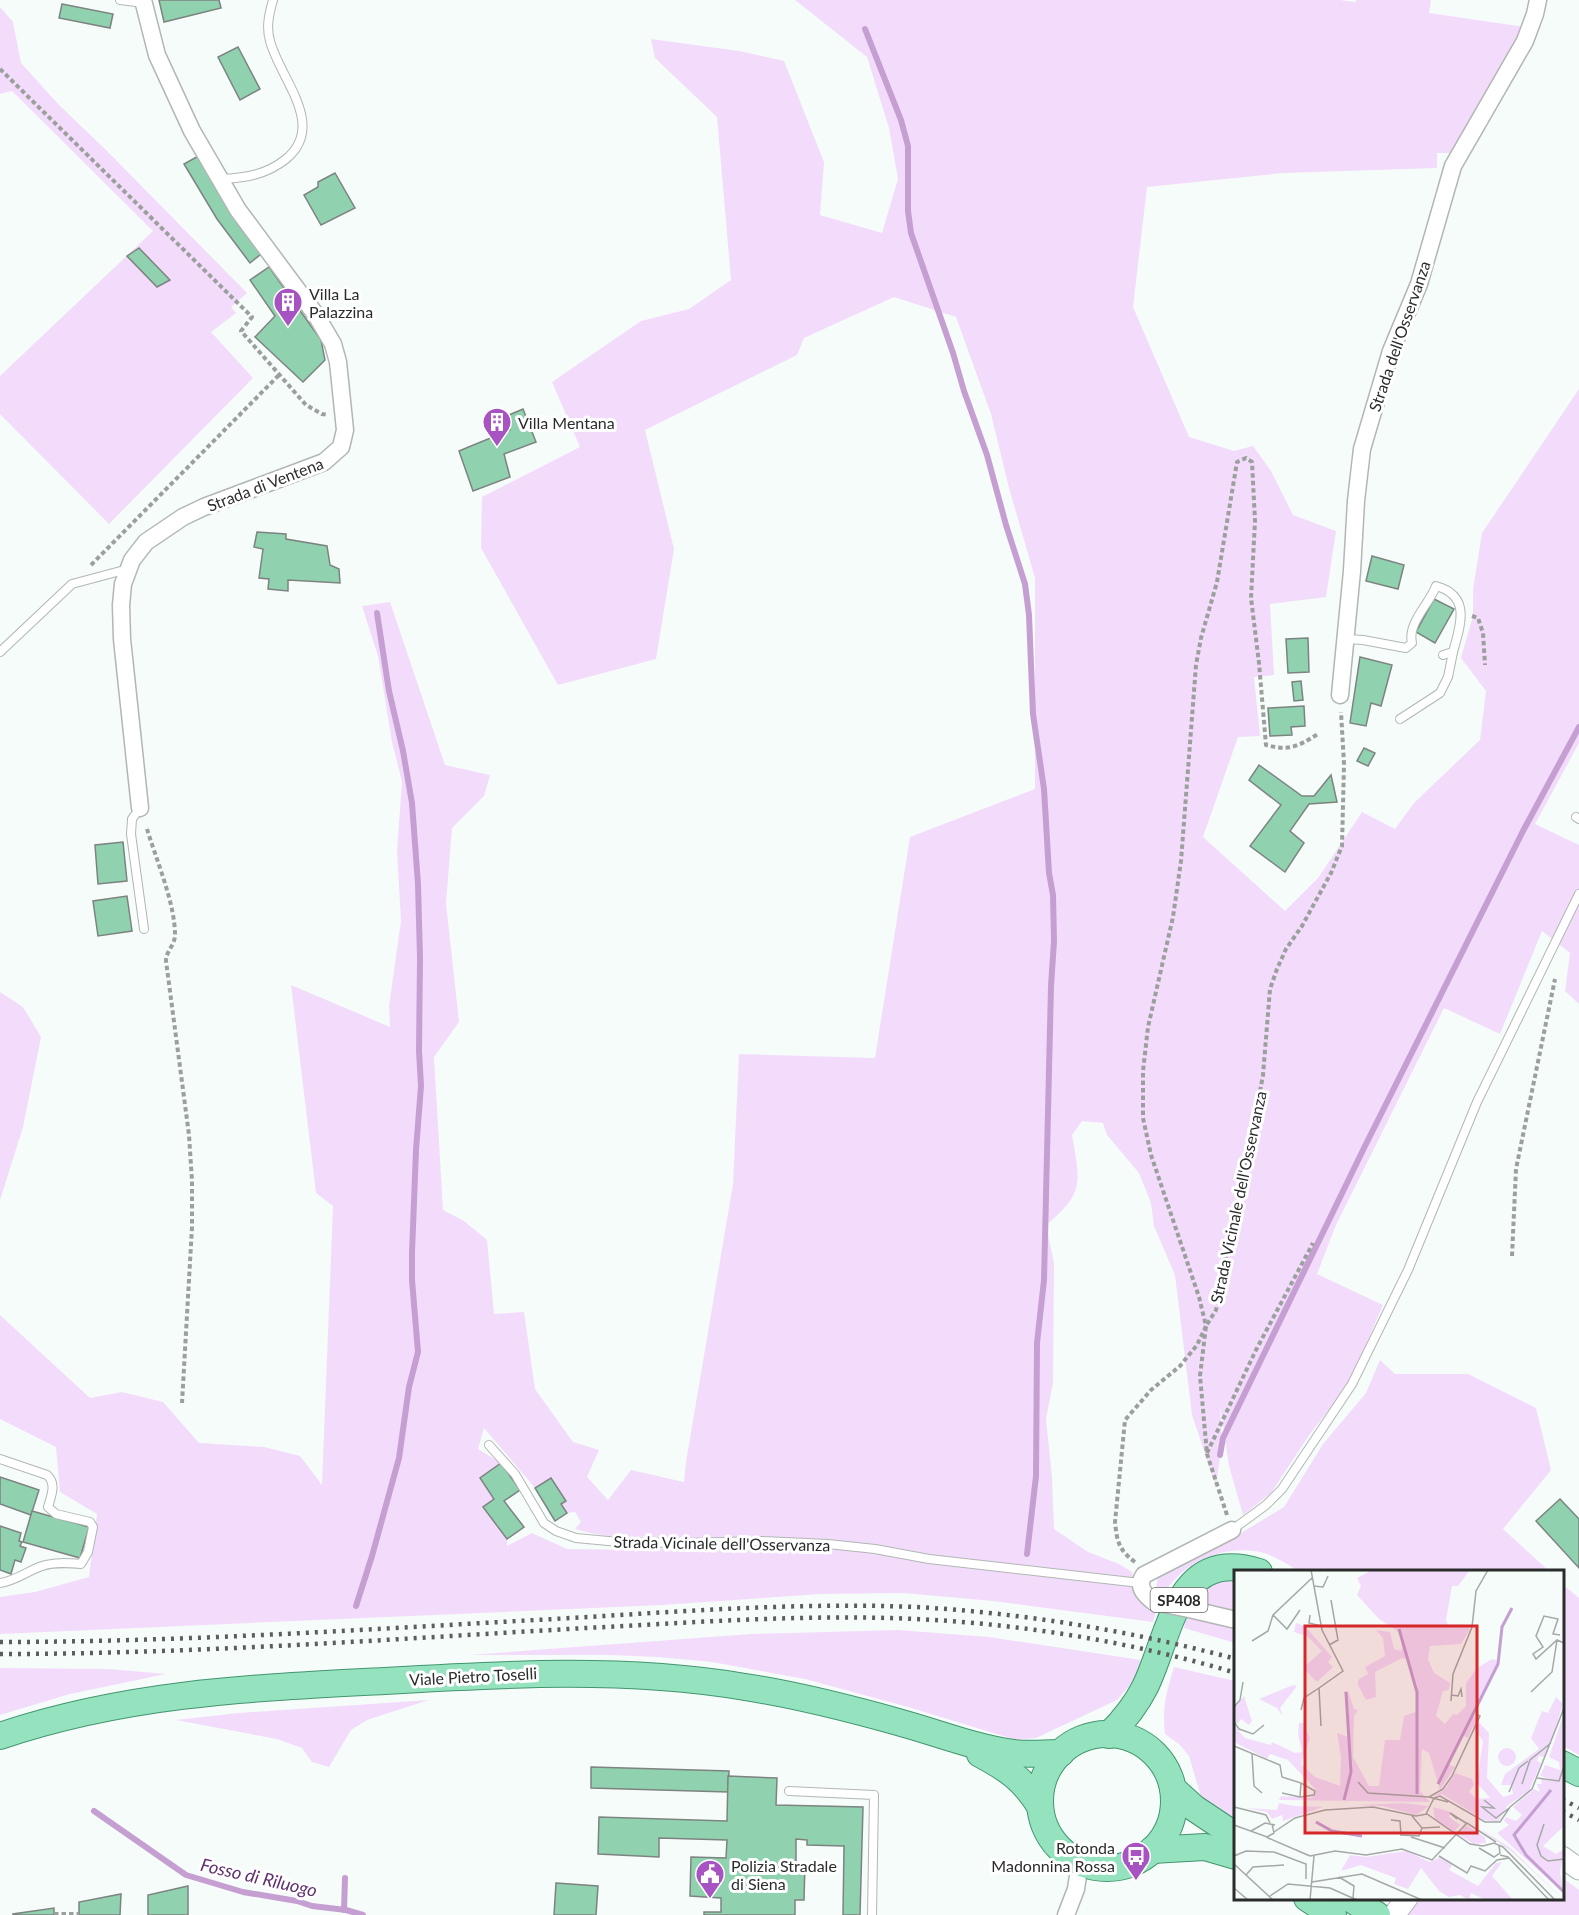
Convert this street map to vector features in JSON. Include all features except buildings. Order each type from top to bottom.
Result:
[{"type":"main road","name":"SP408","points":[[1146,1686],[1177,1605],[1188,1587],[1214,1570],[1237,1568],[1248,1570]]},
{"type":"main road","name":"Viale Pietro Toselli","points":[[0,1736],[96,1709],[152,1698],[207,1692],[503,1674],[578,1673],[646,1676],[744,1687],[834,1706],[1009,1753],[1061,1753]]},
{"type":"main road","points":[[1109,1735],[1130,1711],[1146,1686]]},
{"type":"main road","points":[[1146,1686],[1145,1716],[1149,1748]]},
{"type":"main road","name":"Viale Pietro Toselli","points":[[1080,1863],[1064,1853],[1050,1837],[1041,1814],[1040,1795],[1046,1776],[1061,1753],[1087,1738],[1109,1735],[1131,1738],[1149,1748],[1167,1767],[1174,1790],[1171,1819],[1161,1840],[1152,1850]]},
{"type":"main road","name":"Viale Pietro Toselli","points":[[945,1736],[1009,1771],[1023,1782],[1040,1806]]},
{"type":"main road","points":[[1564,1765],[1579,1773]]},
{"type":"main road","name":"Viale Pietro Toselli","points":[[1174,1790],[1194,1808],[1234,1835]]},
{"type":"main road","points":[[1080,1863],[1102,1868],[1141,1858],[1152,1850],[1205,1847],[1234,1855]]},
{"type":"main road","points":[[1309,1900],[1333,1915]]},
{"type":"main road","points":[[1351,1900],[1377,1915]]},
{"type":"street","name":"Strada dell'Osservanza","points":[[1340,695],[1347,639],[1356,501],[1362,449],[1391,351],[1419,284],[1453,166],[1525,41],[1538,0]]},
{"type":"street","name":"Strada di Ventena","points":[[140,808],[122,629],[122,592],[128,569],[146,543],[183,517],[329,459],[338,451],[343,442],[344,414],[338,362],[329,336],[238,210],[192,131],[152,39],[143,2]]},
{"type":"street","points":[[1232,1530],[1144,1577],[1146,1596],[1154,1602],[1234,1620]]},
{"type":"street","points":[[1564,1858],[1579,1869]]},
{"type":"street","points":[[1066,1915],[1076,1889],[1080,1863]]},
{"type":"street","points":[[1394,1915],[1406,1900]]},
{"type":"lane","points":[[120,0],[143,2]]},
{"type":"lane","points":[[220,179],[252,176],[268,171],[291,155],[303,135],[301,113],[270,42],[267,25],[273,0]]},
{"type":"lane","points":[[0,652],[72,584],[128,569]]},
{"type":"lane","points":[[1347,639],[1406,648],[1412,644],[1410,635],[1412,627],[1436,586],[1445,588],[1455,598],[1462,618],[1448,677],[1440,693],[1400,719]]},
{"type":"lane","points":[[1443,655],[1453,652]]},
{"type":"lane","points":[[140,808],[132,819],[131,834],[144,929]]},
{"type":"lane","points":[[1232,1530],[1266,1505],[1282,1489],[1352,1384],[1408,1270],[1477,1102],[1579,894]]},
{"type":"lane","name":"Strada Vicinale dell'Osservanza","points":[[489,1445],[515,1474],[544,1523],[556,1531],[576,1538],[630,1542],[763,1541],[828,1544],[875,1549],[929,1559],[1144,1577]]},
{"type":"lane","points":[[0,1459],[47,1475],[52,1479],[53,1487],[48,1507],[56,1514],[90,1521],[93,1527],[88,1552],[81,1564],[65,1562],[43,1566],[9,1582],[0,1583]]},
{"type":"lane","points":[[789,1791],[874,1796],[872,1915]]},
{"type":"path","points":[[0,69],[252,317],[241,331],[312,410],[322,414],[344,414]]},
{"type":"path","points":[[72,584],[279,375]]},
{"type":"path","points":[[1144,1577],[1124,1554],[1116,1538],[1115,1522],[1125,1420],[1151,1390],[1180,1366],[1197,1345],[1206,1326],[1199,1297],[1151,1155],[1143,1118],[1143,1071],[1148,1027],[1173,917],[1181,861],[1196,665],[1217,582],[1237,462],[1246,458],[1252,462],[1255,478],[1251,598],[1260,663],[1266,744],[1281,749],[1298,747],[1318,734]]},
{"type":"path","points":[[1461,610],[1478,618],[1483,633],[1485,665]]},
{"type":"path","name":"Strada Vicinale dell'Osservanza","points":[[1232,1530],[1207,1454],[1200,1376],[1206,1326],[1216,1310],[1231,1228],[1240,1202],[1263,1075],[1270,989],[1281,959],[1331,873],[1342,846],[1344,764],[1340,695]]},
{"type":"path","points":[[140,808],[169,899],[176,937],[166,955],[166,961],[188,1125],[192,1181],[192,1227],[182,1403]]},
{"type":"path","points":[[1512,1256],[1516,1169],[1558,959],[1549,953]]},
{"type":"path","points":[[1207,1454],[1256,1350],[1314,1244]]},
{"type":"path","points":[[54,1914],[79,1914]]},
{"type":"shaded area","points":[[795,0],[1340,0],[1355,2],[1356,0],[1431,0],[1429,13],[1525,27],[1455,153],[1437,153],[1437,168],[1283,173],[1147,187],[1133,307],[1189,437],[1234,451],[1253,446],[1271,471],[1293,515],[1336,531],[1326,597],[1270,604],[1274,675],[1254,677],[1260,736],[1238,737],[1203,837],[1285,911],[1318,878],[1362,812],[1395,829],[1414,803],[1480,740],[1486,691],[1461,658],[1473,616],[1473,589],[1482,533],[1579,389],[1579,743],[1535,824],[1579,845],[1579,1004],[1565,991],[1570,953],[1542,931],[1500,1034],[1444,1008],[1336,1225],[1317,1274],[1383,1305],[1349,1384],[1310,1434],[1271,1493],[1243,1515],[1229,1466],[1220,1406],[1222,1443],[1216,1486],[1192,1415],[1175,1275],[1154,1226],[1151,1203],[1139,1173],[1107,1135],[1103,1123],[1082,1121],[1072,1135],[1077,1164],[1077,1186],[1068,1204],[1046,1225],[1054,1263],[1053,1383],[1046,1419],[1054,1529],[1088,1552],[1119,1564],[1132,1572],[1139,1597],[1157,1609],[1153,1622],[993,1601],[903,1593],[820,1594],[662,1605],[0,1634],[0,1597],[35,1592],[89,1577],[97,1514],[60,1492],[56,1447],[0,1419],[0,1315],[90,1398],[122,1392],[163,1402],[199,1443],[264,1447],[300,1456],[322,1485],[333,1206],[316,1193],[291,985],[390,1027],[389,1006],[401,921],[397,851],[402,782],[392,742],[378,656],[362,606],[390,602],[445,765],[490,775],[484,796],[452,828],[446,903],[459,1022],[434,1057],[443,1210],[464,1221],[487,1240],[494,1314],[524,1312],[535,1389],[573,1442],[599,1450],[587,1477],[608,1500],[631,1470],[684,1482],[733,1184],[739,1054],[875,1058],[910,837],[1035,789],[1035,578],[991,414],[956,317],[894,297],[804,338],[797,355],[645,430],[674,549],[656,659],[558,685],[481,548],[482,497],[580,447],[552,382],[641,321],[689,309],[731,280],[717,117],[655,58],[651,39],[739,51],[784,61],[824,162],[820,215],[882,233],[898,179],[889,128],[867,57]],"holes":[[[484,1428],[535,1488],[552,1478],[566,1501],[561,1504],[567,1513],[575,1512],[581,1522],[575,1529],[613,1536],[652,1536],[648,1550],[567,1549],[532,1533],[507,1546],[507,1539],[484,1507],[494,1499],[480,1478],[501,1463],[478,1449]]]},
{"type":"shaded area","points":[[0,7],[13,22],[21,63],[59,105],[247,293],[231,307],[236,313],[211,332],[253,378],[109,524],[0,414],[0,376],[153,231],[12,91],[0,94]]},
{"type":"shaded area","points":[[0,992],[23,1007],[41,1037],[23,1127],[0,1200]]},
{"type":"shaded area","points":[[1380,1360],[1395,1374],[1468,1374],[1536,1408],[1551,1470],[1503,1529],[1548,1570],[1296,1570],[1265,1553],[1246,1550],[1218,1554],[1204,1559],[1180,1574],[1163,1596],[1158,1591],[1159,1576],[1241,1533],[1284,1507],[1323,1444],[1366,1393]]},
{"type":"shaded area","points":[[1234,1577],[1234,1613],[1191,1603],[1210,1583]]},
{"type":"shaded area","points":[[1564,1586],[1579,1598],[1579,1755],[1564,1747]]},
{"type":"shaded area","points":[[1186,1614],[1234,1626],[1234,1643],[1184,1628]]},
{"type":"shaded area","points":[[898,1630],[989,1637],[1141,1660],[1132,1683],[1117,1700],[1036,1738],[1016,1740],[805,1679],[712,1662],[611,1655],[469,1655],[751,1634]]},
{"type":"shaded area","points":[[1174,1667],[1234,1681],[1234,1820],[1202,1800],[1189,1756],[1179,1744],[1165,1734],[1165,1700]]},
{"type":"shaded area","points":[[0,1668],[109,1669],[166,1674],[70,1694],[0,1715]]},
{"type":"shaded area","points":[[429,1700],[367,1720],[351,1730],[329,1767],[312,1762],[302,1748],[277,1739],[176,1720],[239,1713]]},
{"type":"shaded area","points":[[1564,1879],[1579,1890],[1579,1915],[1407,1915],[1419,1900],[1564,1900]]},
{"type":"waterway","points":[[865,29],[901,120],[908,146],[908,211],[911,233],[987,455],[1025,584],[1029,615],[1033,714],[1044,789],[1049,873],[1053,895],[1054,941],[1044,1280],[1037,1343],[1036,1476],[1027,1554]]},
{"type":"waterway","points":[[356,1606],[399,1458],[409,1387],[418,1352],[412,1280],[416,1150],[421,1086],[418,884],[412,803],[389,691],[377,613]]},
{"type":"waterway","points":[[1220,1455],[1223,1438],[1365,1146],[1523,831],[1579,727]]},
{"type":"waterway","name":"Fosso di Riluogo","points":[[94,1811],[186,1875],[243,1892],[363,1915]]},
{"type":"waterway","points":[[344,1910],[345,1878]]},
{"type":"railway","points":[[0,1642],[347,1631],[735,1608],[871,1606],[956,1610],[1037,1619],[1157,1640],[1234,1658]]},
{"type":"railway","points":[[0,1654],[220,1649],[673,1623],[848,1617],[935,1620],[1048,1632],[1162,1653],[1234,1672]]},
{"type":"railway","points":[[1564,1800],[1579,1808]]},
{"type":"railway","points":[[1564,1812],[1579,1820]]},
{"type":"place","name":"Villa La Palazzina","points":[[288,328]]},
{"type":"place","name":"Villa Mentana","points":[[497,448]]},
{"type":"place","name":"Rotonda Madonnina Rossa","points":[[1136,1882]]},
{"type":"place","name":"Polizia Stradale di Siena","points":[[710,1900]]}]
